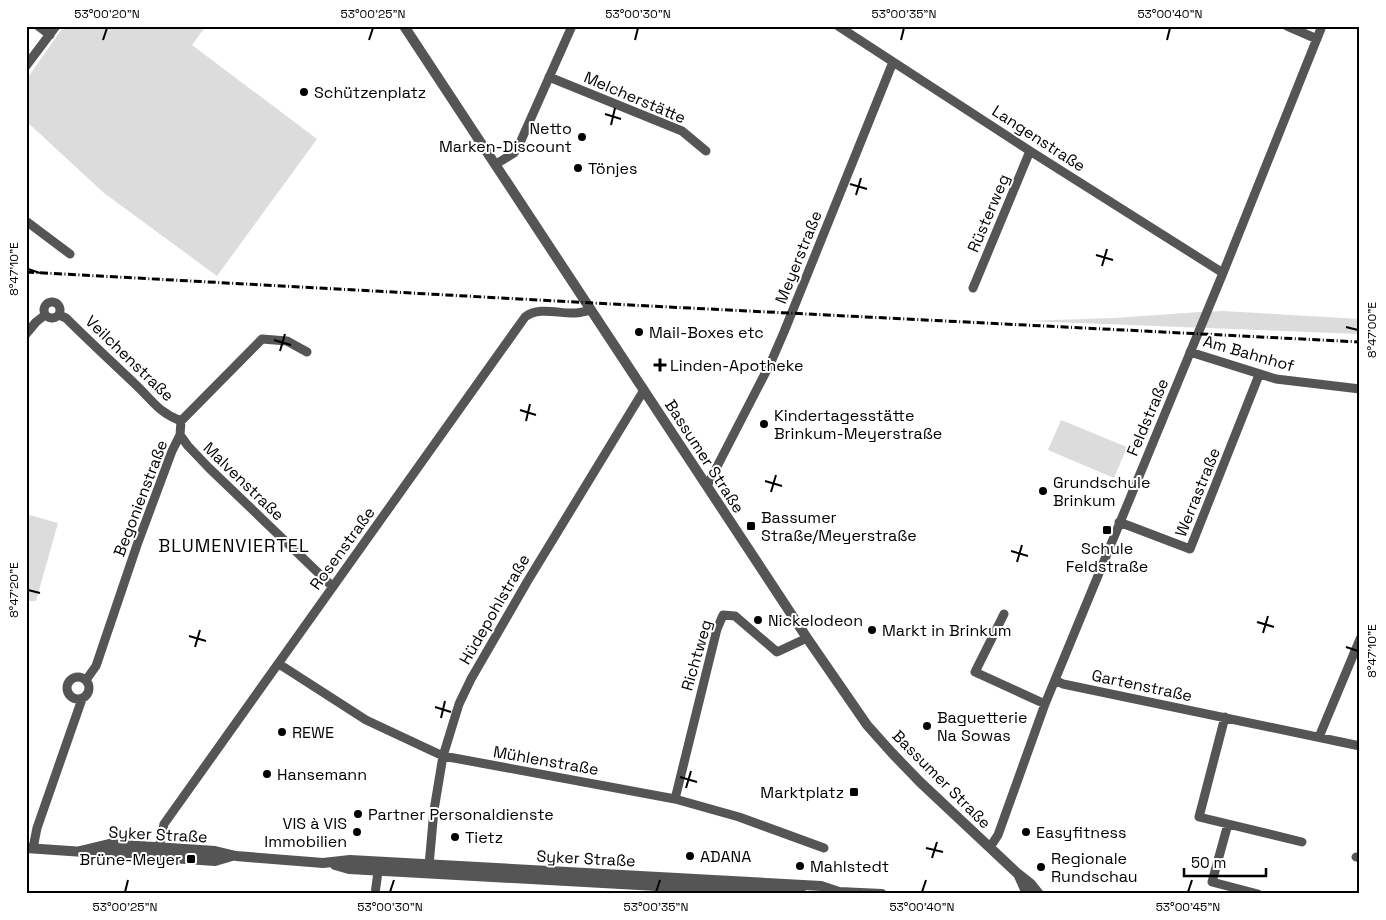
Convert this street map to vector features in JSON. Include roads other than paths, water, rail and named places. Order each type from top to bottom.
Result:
[{"type":"street","points":[[38,26],[50,35]]},
{"type":"street","points":[[26,66],[56,26]]},
{"type":"street","name":"Bassumer Straße","points":[[404,26],[850,702],[878,738],[920,782],[1031,884],[1039,894]]},
{"type":"street","points":[[496,164],[514,153],[519,145],[572,26]]},
{"type":"street","name":"Langenstraße","points":[[838,26],[1030,151],[1223,273]]},
{"type":"street","points":[[1288,26],[1317,39]]},
{"type":"street","name":"Feldstraße","points":[[990,847],[998,835],[1045,704],[1223,273],[1322,26]]},
{"type":"street","name":"Meyerstraße","points":[[707,486],[771,362],[893,62]]},
{"type":"street","name":"Melcherstätte","points":[[549,77],[682,131],[706,151]]},
{"type":"street","name":"Rüsterweg","points":[[973,288],[1030,151]]},
{"type":"street","points":[[26,221],[70,254]]},
{"type":"street","name":"Veilchenstraße","points":[[26,334],[45,315],[44,309],[47,304],[52,302],[58,304],[60,309],[59,315],[66,318],[139,387],[155,406],[169,416],[181,421]]},
{"type":"street","name":"Rosenstraße","points":[[158,852],[164,824],[525,317],[530,313],[538,311],[575,313],[591,310]]},
{"type":"street","points":[[45,315],[49,318],[55,318],[59,315]]},
{"type":"street","points":[[181,421],[262,339],[288,341],[307,352]]},
{"type":"street","name":"Am Bahnhof","points":[[1190,352],[1259,375],[1305,384],[1360,389]]},
{"type":"street","name":"Werrastraße","points":[[1119,522],[1190,549],[1259,375]]},
{"type":"street","name":"Hüdepohlstraße","points":[[429,865],[434,810],[443,756],[459,704],[537,566],[644,390]]},
{"type":"street","name":"Begonienstraße","points":[[29,847],[82,699],[87,696],[89,691],[89,685],[86,680],[96,666],[137,545],[172,451],[180,436],[181,421]]},
{"type":"street","name":"Malvenstraße","points":[[180,436],[209,468],[333,587]]},
{"type":"street","points":[[1004,614],[975,672],[1045,704]]},
{"type":"street","name":"Richtweg","points":[[675,799],[717,630],[724,616],[736,616],[777,652],[807,638]]},
{"type":"street","points":[[1319,737],[1360,639]]},
{"type":"street","name":"Mühlenstraße","points":[[278,664],[366,720],[443,756],[675,799],[739,817],[824,848]]},
{"type":"street","points":[[82,699],[70,696],[67,690],[68,684],[76,677],[86,680]]},
{"type":"street","name":"Gartenstraße","points":[[1055,680],[1063,684],[1360,746]]},
{"type":"street","points":[[1225,717],[1199,817],[1302,842]]},
{"type":"street","points":[[1228,824],[1212,882],[1258,894]]},
{"type":"street","name":"Syker Straße","points":[[29,847],[80,851],[109,844],[158,852],[216,851],[236,856],[331,864],[350,860],[379,866],[802,894]]},
{"type":"street","name":"Syker Straße","points":[[379,866],[429,865],[821,886],[835,893],[882,894]]},
{"type":"street","points":[[375,894],[379,866]]},
{"type":"street","name":"Bassumer Straße","points":[[1017,873],[1027,894]]},
{"type":"railway","points":[[26,272],[1360,342]]},
{"type":"place","name":"Schützenplatz","points":[[304,92]]},
{"type":"place","name":"Netto Marken-Discount","points":[[582,137]]},
{"type":"place","name":"Tönjes","points":[[578,168]]},
{"type":"place","name":"Mail-Boxes etc","points":[[639,332]]},
{"type":"place","name":"Linden-Apotheke","points":[[660,365]]},
{"type":"place","name":"Kindertagesstätte Brinkum-Meyerstraße","points":[[764,424]]},
{"type":"place","name":"Grundschule Brinkum","points":[[1043,491]]},
{"type":"place","name":"Bassumer Straße/Meyerstraße","points":[[751,526]]},
{"type":"place","name":"Schule Feldstraße","points":[[1107,530]]},
{"type":"place","name":"Nickelodeon","points":[[758,620]]},
{"type":"place","name":"Markt in Brinkum","points":[[872,630]]},
{"type":"place","name":"Baguetterie Na Sowas","points":[[927,726]]},
{"type":"place","name":"REWE","points":[[282,732]]},
{"type":"place","name":"Hansemann","points":[[267,774]]},
{"type":"place","name":"Marktplatz","points":[[854,792]]},
{"type":"place","name":"Partner Personaldienste","points":[[358,814]]},
{"type":"place","name":"VIS à VIS Immobilien","points":[[357,832]]},
{"type":"place","name":"Easyfitness","points":[[1026,832]]},
{"type":"place","name":"Tietz","points":[[455,837]]},
{"type":"place","name":"ADANA","points":[[690,856]]},
{"type":"place","name":"Brüne-Meyer","points":[[191,859]]},
{"type":"place","name":"Mahlstedt","points":[[800,866]]},
{"type":"place","name":"Regionale Rundschau","points":[[1041,867]]},
{"type":"district","name":"BLUMENVIERTEL","points":[[234,546]]}]
